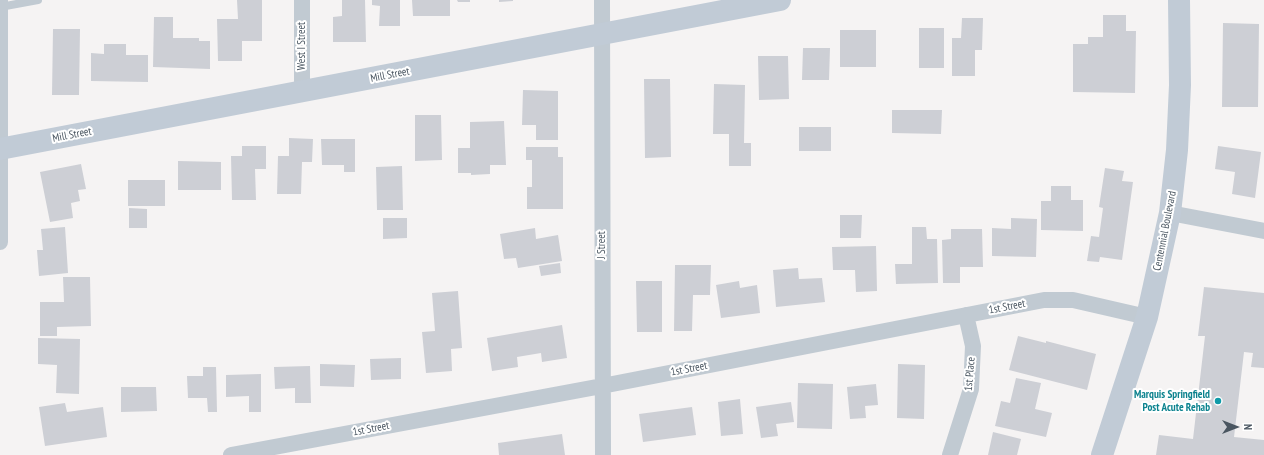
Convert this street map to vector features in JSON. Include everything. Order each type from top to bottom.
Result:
[{"type":"street","points":[[0,0],[0,242]]},
{"type":"street","name":"West I Street","points":[[302,0],[302,92]]},
{"type":"street","name":"J Street","points":[[602,0],[603,455]]},
{"type":"street","name":"Mill Street","points":[[0,149],[780,0]]},
{"type":"street","name":"Centennial Boulevard","points":[[1102,455],[1147,317],[1170,213],[1177,150],[1180,85],[1179,0]]},
{"type":"street","points":[[1170,213],[1264,231]]},
{"type":"street","name":"1st Street","points":[[231,455],[602,386],[1044,300],[1073,300],[1147,317]]},
{"type":"street","name":"1st Place","points":[[950,455],[971,389],[973,346],[966,315]]},
{"type":"lane","points":[[0,7],[38,0]]},
{"type":"building","points":[[237,0],[262,0],[262,41],[242,41],[242,61],[218,61],[217,19],[238,19]]},
{"type":"building","points":[[342,0],[365,0],[366,42],[333,42],[333,17],[342,16]]},
{"type":"building","points":[[372,0],[400,0],[400,26],[379,26],[380,6],[372,5]]},
{"type":"building","points":[[412,0],[450,0],[450,16],[413,16]]},
{"type":"building","points":[[457,0],[470,0],[470,2],[458,2]]},
{"type":"building","points":[[499,0],[513,0],[513,1],[499,2]]},
{"type":"building","points":[[1103,15],[1126,15],[1126,31],[1136,31],[1135,93],[1073,92],[1073,44],[1088,44],[1088,37],[1103,37]]},
{"type":"building","points":[[154,17],[173,17],[173,38],[199,38],[199,41],[210,41],[210,69],[153,67]]},
{"type":"building","points":[[962,18],[983,18],[982,50],[975,50],[975,76],[952,76],[952,38],[961,38]]},
{"type":"building","points":[[1223,23],[1259,24],[1258,107],[1222,107]]},
{"type":"building","points":[[919,28],[944,28],[944,68],[919,68]]},
{"type":"building","points":[[53,29],[80,29],[79,95],[52,95]]},
{"type":"building","points":[[840,30],[876,30],[876,67],[840,67]]},
{"type":"building","points":[[104,44],[126,44],[126,55],[148,55],[148,82],[91,81],[91,53],[104,54]]},
{"type":"building","points":[[803,48],[830,48],[829,80],[802,80]]},
{"type":"building","points":[[758,56],[788,56],[789,99],[759,100]]},
{"type":"building","points":[[644,79],[670,79],[671,157],[645,158]]},
{"type":"building","points":[[714,84],[745,85],[744,143],[751,143],[751,166],[729,166],[729,134],[713,134]]},
{"type":"building","points":[[523,90],[558,91],[558,140],[536,140],[536,125],[522,125]]},
{"type":"building","points":[[892,110],[942,110],[941,134],[892,133]]},
{"type":"building","points":[[415,115],[441,115],[442,160],[415,161]]},
{"type":"building","points":[[504,121],[506,165],[490,165],[490,174],[471,175],[471,173],[458,173],[458,148],[470,148],[470,122]]},
{"type":"building","points":[[799,127],[831,127],[831,151],[799,151]]},
{"type":"building","points":[[289,138],[313,139],[312,162],[302,162],[301,194],[277,194],[278,156],[289,156]]},
{"type":"building","points":[[321,139],[355,139],[355,172],[344,172],[344,165],[322,165]]},
{"type":"building","points":[[242,146],[266,146],[266,169],[255,169],[256,200],[232,200],[231,156],[242,156]]},
{"type":"building","points":[[1218,146],[1261,152],[1255,198],[1232,194],[1235,172],[1215,169]]},
{"type":"building","points":[[526,147],[558,147],[558,157],[563,157],[563,209],[527,209],[527,187],[532,187],[532,160],[526,160]]},
{"type":"building","points":[[178,161],[221,162],[221,190],[178,190]]},
{"type":"building","points":[[81,164],[86,189],[78,190],[80,201],[71,203],[73,218],[50,222],[40,172]]},
{"type":"building","points":[[402,166],[403,210],[377,210],[376,167]]},
{"type":"building","points":[[1105,168],[1124,171],[1122,181],[1133,182],[1122,260],[1100,257],[1099,262],[1087,261],[1091,236],[1099,237],[1103,208],[1099,207]]},
{"type":"building","points":[[128,180],[165,180],[165,206],[128,206]]},
{"type":"building","points":[[1051,186],[1071,186],[1071,200],[1083,200],[1083,231],[1041,230],[1041,201],[1051,201]]},
{"type":"building","points":[[129,208],[147,209],[147,228],[129,228]]},
{"type":"building","points":[[840,215],[862,215],[861,238],[840,238]]},
{"type":"building","points":[[383,218],[407,218],[407,238],[383,239]]},
{"type":"building","points":[[1011,218],[1037,219],[1036,257],[992,256],[992,228],[1011,229]]},
{"type":"building","points":[[65,227],[68,273],[39,276],[37,250],[43,250],[41,229]]},
{"type":"building","points":[[912,227],[926,227],[927,239],[937,239],[938,283],[896,284],[895,264],[912,264]]},
{"type":"building","points":[[535,228],[536,239],[558,235],[562,261],[518,268],[516,258],[504,259],[500,234]]},
{"type":"building","points":[[951,229],[982,229],[983,267],[960,267],[960,283],[943,283],[942,240],[951,239]]},
{"type":"building","points":[[876,246],[877,291],[856,292],[855,270],[833,270],[832,247]]},
{"type":"building","points":[[560,263],[561,273],[541,276],[539,266]]},
{"type":"building","points":[[675,265],[711,265],[710,295],[693,295],[692,331],[674,331]]},
{"type":"building","points":[[798,268],[799,279],[822,278],[825,302],[776,307],[773,270]]},
{"type":"building","points":[[63,277],[90,277],[91,326],[57,327],[57,336],[40,336],[40,302],[64,302]]},
{"type":"building","points":[[636,281],[662,281],[662,332],[637,332]]},
{"type":"building","points":[[739,281],[740,288],[757,285],[760,313],[721,318],[716,285]]},
{"type":"building","name":"Marquis Springfield Post Acute Rehab","points":[[1204,287],[1264,293],[1264,368],[1251,367],[1253,353],[1244,352],[1234,437],[1264,440],[1264,455],[1156,455],[1159,435],[1193,439],[1205,336],[1198,336]]},
{"type":"building","points":[[458,291],[462,348],[451,349],[452,371],[426,373],[422,332],[435,331],[432,293]]},
{"type":"building","points":[[562,325],[567,358],[542,362],[541,353],[517,357],[518,367],[492,371],[487,338]]},
{"type":"building","points":[[1018,336],[1046,343],[1046,341],[1096,354],[1087,390],[1009,370]]},
{"type":"building","points":[[38,338],[80,339],[79,394],[56,393],[57,365],[38,364]]},
{"type":"building","points":[[401,358],[401,379],[371,380],[370,359]]},
{"type":"building","points":[[320,364],[355,365],[354,387],[320,386]]},
{"type":"building","points":[[898,364],[925,365],[924,419],[897,418]]},
{"type":"building","points":[[310,366],[311,403],[295,403],[295,388],[275,389],[274,367]]},
{"type":"building","points":[[203,367],[216,367],[217,412],[208,412],[207,398],[188,398],[187,376],[203,376]]},
{"type":"building","points":[[261,374],[261,412],[249,412],[249,396],[226,397],[226,375]]},
{"type":"building","points":[[1016,378],[1041,383],[1035,409],[1052,413],[1046,437],[995,426],[1001,401],[1010,403]]},
{"type":"building","points":[[798,383],[833,384],[832,429],[797,428]]},
{"type":"building","points":[[876,384],[878,405],[865,406],[866,418],[850,419],[847,387]]},
{"type":"building","points":[[121,387],[156,387],[157,411],[121,412]]},
{"type":"building","points":[[740,399],[743,434],[721,436],[718,402]]},
{"type":"building","points":[[791,402],[794,422],[776,424],[778,436],[761,438],[756,407]]},
{"type":"building","points":[[65,403],[67,412],[103,407],[107,437],[45,446],[39,407]]},
{"type":"building","points":[[692,407],[696,435],[643,442],[639,414]]},
{"type":"building","points":[[993,432],[1021,439],[1017,455],[988,455]]},
{"type":"building","points":[[562,434],[565,455],[499,455],[498,443]]},
{"type":"place","name":"Marquis Springfield Post Acute Rehab","points":[[1218,401]]}]
